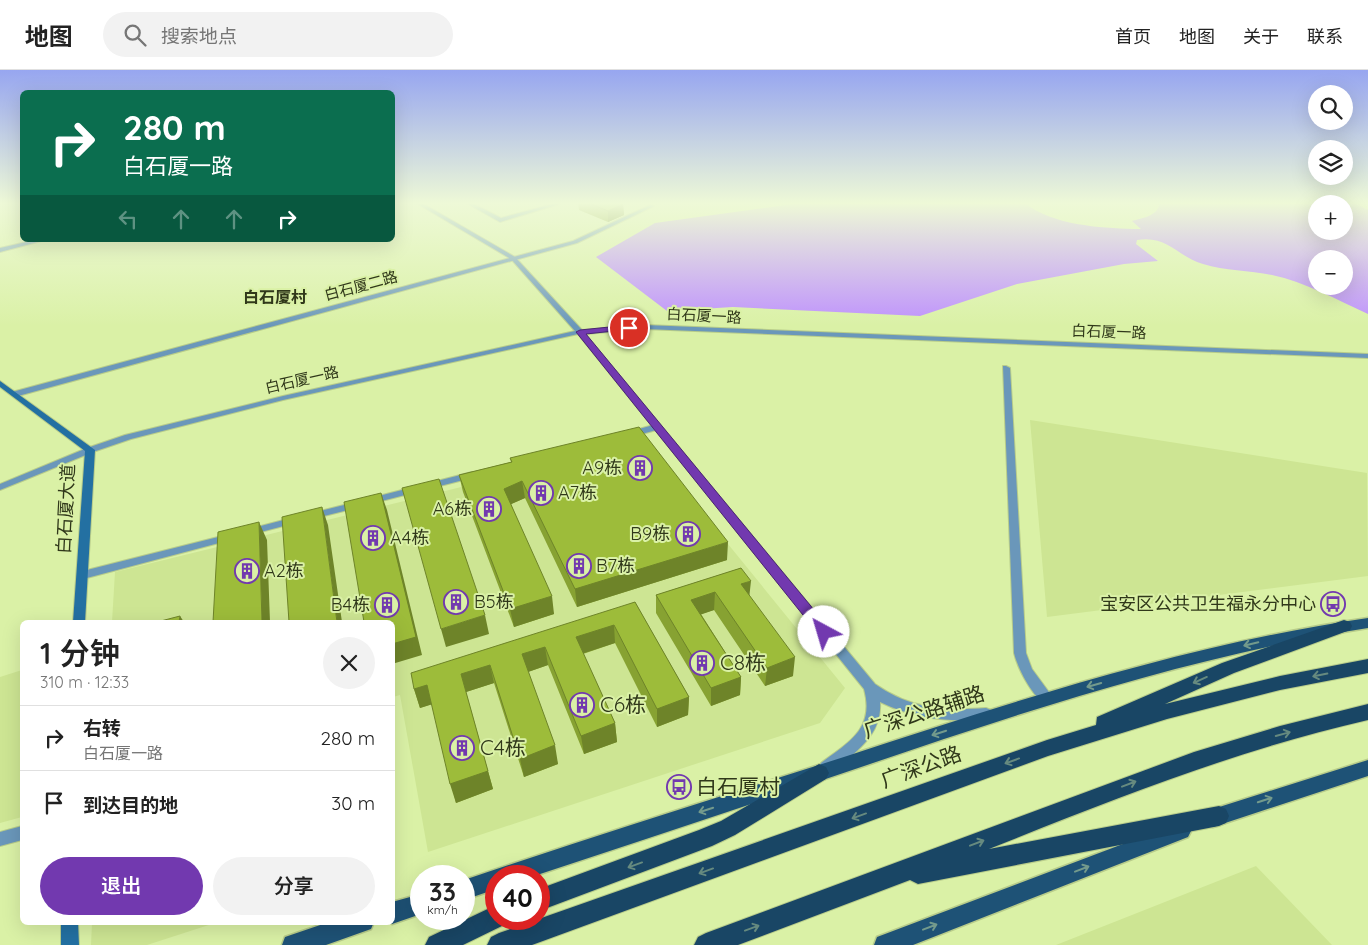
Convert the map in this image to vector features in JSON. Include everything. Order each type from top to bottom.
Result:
[{"type":"highway","points":[[1047,748],[1228,668],[1344,626]]},
{"type":"highway","name":"广深公路","points":[[500,945],[1047,748],[1167,711],[1280,683],[1368,666]]},
{"type":"highway","points":[[706,945],[883,880],[1166,770],[1275,736],[1368,712]]},
{"type":"highway","points":[[550,896],[704,839],[728,828],[819,773]]},
{"type":"highway","points":[[883,880],[1219,816]]},
{"type":"highway","points":[[437,945],[485,922]]},
{"type":"main road","name":"白石厦大道","points":[[0,383],[90,450],[79,620]]},
{"type":"main road","name":"广深公路辅路","points":[[538,865],[1004,712],[1186,658],[1276,638],[1368,623]]},
{"type":"main road","points":[[885,945],[1219,816],[1368,768]]},
{"type":"main road","points":[[395,912],[410,907]]},
{"type":"main road","points":[[69,925],[70,945]]},
{"type":"main road","points":[[293,945],[355,925]]},
{"type":"street","points":[[0,250],[26,244]]},
{"type":"street","points":[[489,244],[513,258],[580,332],[870,688],[875,700],[875,713],[860,742],[819,773]]},
{"type":"street","name":"白石厦二路","points":[[15,394],[568,244]]},
{"type":"street","name":"白石厦一路","points":[[0,487],[90,450],[128,437],[283,398],[580,332],[645,327],[1368,356]]},
{"type":"street","points":[[1006,368],[1020,654],[1023,666],[1030,678],[1047,699]]},
{"type":"street","points":[[619,437],[657,427]]},
{"type":"street","points":[[83,575],[485,472]]},
{"type":"street","points":[[870,688],[897,705],[935,716],[956,717],[1004,712]]},
{"type":"street","points":[[0,839],[20,834]]},
{"type":"shaded area","points":[[619,244],[1136,244],[1158,261],[1124,264],[1017,284],[920,316],[733,307],[667,311],[596,257]]},
{"type":"shaded area","points":[[1166,244],[1368,244],[1368,314],[1327,295],[1353,295],[1353,250],[1308,250],[1308,287],[1272,275],[1203,264]]},
{"type":"shaded area","points":[[1030,420],[1367,473],[1368,576],[1047,617]]},
{"type":"shaded area","points":[[645,442],[845,688],[820,723],[428,852],[400,695],[395,696],[395,620],[112,620],[115,572]]},
{"type":"shaded area","points":[[20,671],[20,818],[0,823],[0,677]]},
{"type":"shaded area","points":[[1256,866],[1332,945],[1056,945]]},
{"type":"shaded area","points":[[92,925],[209,925],[147,945],[91,945]]},
{"type":"building","points":[[639,427],[728,542],[575,589],[522,481],[504,489],[552,596],[510,609],[459,475],[512,462],[510,458]]},
{"type":"building","points":[[439,479],[485,615],[441,629],[402,488]]},
{"type":"building","points":[[381,493],[416,637],[395,643],[395,620],[364,620],[344,502]]},
{"type":"building","points":[[322,507],[337,620],[289,620],[282,517]]},
{"type":"building","points":[[259,522],[262,620],[213,620],[218,532]]},
{"type":"building","points":[[741,568],[751,581],[741,584],[795,657],[767,668],[715,592],[691,600],[741,677],[711,688],[656,595]]},
{"type":"building","points":[[635,602],[689,697],[657,709],[614,625],[576,637],[615,723],[581,736],[545,647],[522,654],[555,745],[520,759],[490,665],[461,674],[488,771],[450,784],[427,685],[414,689],[411,673]]},
{"type":"building","points":[[180,616],[179,620],[165,620]]},
{"type":"place","name":"A9栋","points":[[640,468]]},
{"type":"place","name":"A7栋","points":[[541,493]]},
{"type":"place","name":"A6栋","points":[[489,509]]},
{"type":"place","name":"B9栋","points":[[688,534]]},
{"type":"place","name":"A4栋","points":[[373,538]]},
{"type":"place","name":"B7栋","points":[[579,566]]},
{"type":"place","name":"A2栋","points":[[247,571]]},
{"type":"place","name":"B5栋","points":[[456,602]]},
{"type":"place","name":"宝安区公共卫生福永分中心","points":[[1333,604]]},
{"type":"place","name":"B4栋","points":[[387,605]]},
{"type":"place","name":"C8栋","points":[[702,663]]},
{"type":"place","name":"C6栋","points":[[582,705]]},
{"type":"place","name":"C4栋","points":[[462,748]]},
{"type":"place","name":"白石厦村","points":[[679,787]]},
{"type":"district","name":"白石厦村","points":[[275,297]]},
{"type":"route","points":[[629,328],[580,332],[824,632]]}]
